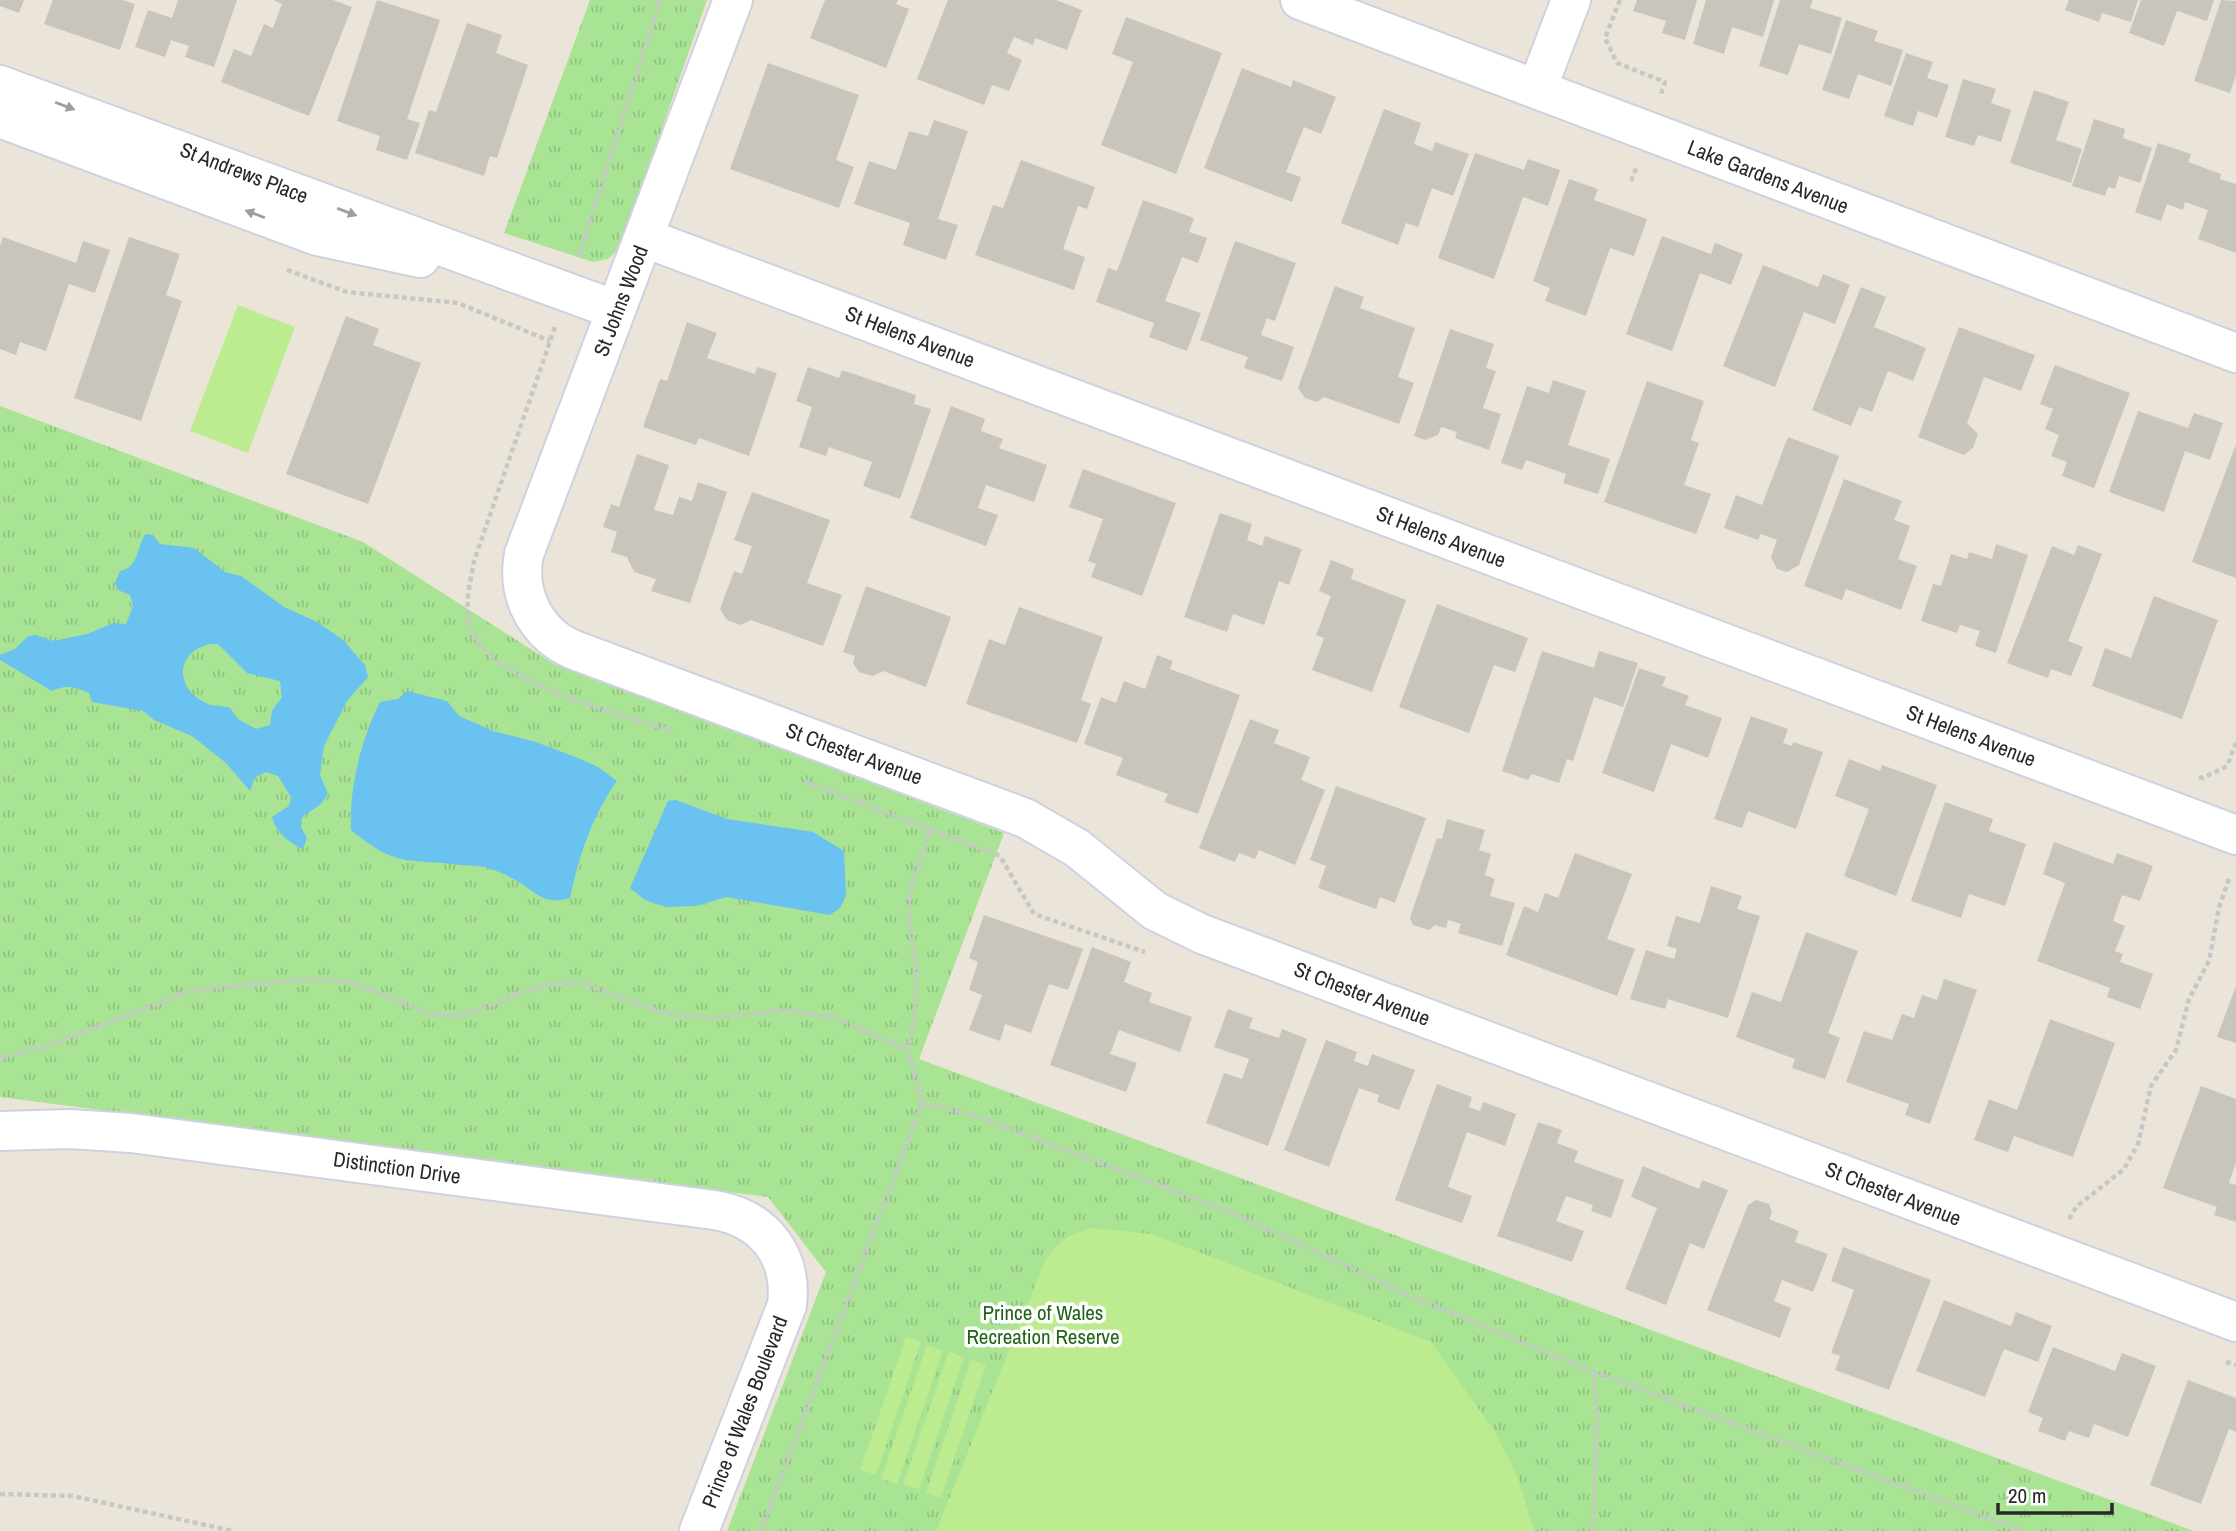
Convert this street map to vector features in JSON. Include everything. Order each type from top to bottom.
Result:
[{"type":"street","name":"St Johns Wood","points":[[528,604],[522,568],[526,548],[733,0]]},
{"type":"street","name":"Lake Gardens Avenue","points":[[1300,0],[2236,353]]},
{"type":"street","points":[[1537,89],[1571,0]]},
{"type":"street","name":"St Andrews Place","points":[[0,85],[617,310]]},
{"type":"street","name":"St Andrews Place","points":[[0,118],[317,236],[398,255],[488,265]]},
{"type":"street","name":"St Helens Avenue","points":[[645,238],[2236,835]]},
{"type":"street","name":"St Chester Avenue","points":[[528,604],[544,631],[565,646],[1038,824],[1077,848],[1143,904],[1183,926],[2236,1322]]},
{"type":"street","name":"Distinction Drive","points":[[0,1130],[70,1129],[131,1133],[726,1212],[765,1232],[779,1252]]},
{"type":"street","name":"Prince of Wales Boulevard","points":[[699,1531],[787,1305],[788,1283],[779,1252]]},
{"type":"path","points":[[550,341],[660,0]]},
{"type":"path","points":[[761,1531],[922,1103],[908,1051],[915,1014],[917,977],[908,897],[930,831]]},
{"type":"path","points":[[2054,1254],[2073,1210],[2124,1169],[2138,1144],[2151,1086],[2176,1050],[2189,999],[2209,961],[2219,907],[2230,876]]},
{"type":"path","points":[[0,1058],[53,1044],[190,991],[308,979],[351,982],[430,1014],[454,1016],[478,1010],[522,992],[554,984],[581,982],[659,1011],[685,1016],[713,1018],[784,1010],[836,1018],[908,1051]]},
{"type":"path","points":[[922,1103],[976,1116],[1231,1212],[1411,1296],[1594,1372],[2024,1531]]},
{"type":"path","points":[[1593,1531],[1597,1417],[1594,1372]]},
{"type":"path","points":[[0,1494],[73,1496],[233,1531]]},
{"type":"green space","points":[[590,0],[707,0],[620,248],[608,259],[593,262],[504,233]]},
{"type":"green space","points":[[238,305],[295,327],[248,453],[190,431]]},
{"type":"green space","name":"Prince of Wales Recreation Reserve","points":[[0,406],[363,542],[554,664],[1004,833],[919,1059],[2194,1531],[727,1531],[826,1272],[768,1197],[0,1097]]},
{"type":"green space","name":"Prince of Wales Recreation Reserve","points":[[1093,1228],[1152,1234],[1431,1342],[1495,1432],[1517,1475],[1534,1531],[936,1531],[1046,1259],[1066,1238]]},
{"type":"green space","points":[[906,1337],[921,1342],[876,1475],[860,1470]]},
{"type":"green space","points":[[927,1345],[943,1351],[897,1484],[881,1479]]},
{"type":"green space","points":[[949,1351],[964,1357],[919,1489],[903,1484]]},
{"type":"green space","points":[[971,1360],[986,1365],[941,1498],[926,1493]]},
{"type":"water","points":[[146,534],[153,535],[160,544],[194,548],[225,572],[241,576],[284,607],[317,622],[343,640],[365,665],[368,677],[347,701],[324,746],[320,775],[328,794],[321,804],[302,817],[301,827],[307,838],[303,849],[284,836],[272,817],[289,806],[291,797],[278,776],[266,772],[255,777],[250,791],[226,763],[192,736],[154,720],[143,711],[92,702],[89,693],[79,689],[66,687],[52,691],[0,660],[0,655],[15,649],[28,636],[36,635],[53,641],[87,634],[114,623],[126,624],[133,606],[130,595],[118,590],[115,583],[120,571],[134,561]],"holes":[[[218,644],[247,673],[280,681],[282,697],[272,711],[270,725],[256,729],[238,719],[230,708],[208,704],[190,691],[185,682],[184,664],[197,649]]]},
{"type":"water","points":[[407,691],[447,701],[459,716],[493,731],[536,742],[578,758],[598,767],[617,781],[600,808],[588,837],[570,898],[544,898],[510,877],[485,867],[414,861],[392,856],[380,851],[351,830],[354,781],[373,717],[380,702],[398,699]]},
{"type":"water","points":[[676,800],[727,819],[813,832],[844,851],[846,896],[840,908],[830,915],[726,897],[696,906],[666,907],[645,900],[630,888],[668,801]]},
{"type":"building","points":[[0,0],[24,0],[19,13],[0,6]]},
{"type":"building","points":[[53,0],[123,0],[135,4],[120,50],[44,24]]},
{"type":"building","points":[[178,0],[237,0],[214,67],[185,57],[189,46],[171,40],[165,57],[135,47],[148,10],[172,18]]},
{"type":"building","points":[[273,0],[333,0],[352,7],[309,116],[221,82],[234,49],[251,56],[264,24],[273,28],[282,4]]},
{"type":"building","points":[[377,0],[440,20],[407,119],[420,123],[407,160],[376,150],[380,136],[337,121]]},
{"type":"building","points":[[825,0],[898,0],[896,4],[909,9],[886,68],[810,38]]},
{"type":"building","points":[[948,0],[1056,0],[1082,10],[1067,50],[1035,38],[1033,45],[1014,37],[1007,53],[1022,60],[1009,91],[992,85],[984,105],[917,79]]},
{"type":"building","points":[[1637,0],[1697,0],[1685,40],[1662,33],[1666,21],[1633,11]]},
{"type":"building","points":[[1706,0],[1774,0],[1763,37],[1732,27],[1724,54],[1693,44]]},
{"type":"building","points":[[1780,0],[1813,0],[1810,8],[1842,18],[1831,54],[1799,44],[1788,75],[1759,66]]},
{"type":"building","points":[[2069,0],[2138,0],[2131,22],[2102,13],[2099,22],[2065,10]]},
{"type":"building","points":[[2141,0],[2214,0],[2207,21],[2177,11],[2164,46],[2129,33]]},
{"type":"building","points":[[2221,0],[2236,1],[2236,75],[2230,93],[2194,81]]},
{"type":"building","points":[[1126,17],[1222,53],[1176,174],[1101,145],[1133,62],[1112,54]]},
{"type":"building","points":[[1846,20],[1878,31],[1874,41],[1903,50],[1891,86],[1858,74],[1849,99],[1822,90]]},
{"type":"building","points":[[467,23],[502,35],[496,53],[528,65],[497,158],[490,156],[484,176],[415,153],[429,110],[436,112]]},
{"type":"building","points":[[1906,53],[1933,62],[1927,78],[1949,85],[1937,118],[1918,111],[1913,126],[1884,116]]},
{"type":"building","points":[[768,63],[859,95],[836,160],[854,167],[839,208],[730,169]]},
{"type":"building","points":[[1242,68],[1291,87],[1293,80],[1336,97],[1321,134],[1304,127],[1286,172],[1301,177],[1292,202],[1204,168]]},
{"type":"building","points":[[1963,79],[1996,89],[1991,103],[2011,110],[2001,142],[1978,135],[1974,146],[1945,137]]},
{"type":"building","points":[[2034,90],[2069,102],[2056,140],[2082,149],[2071,183],[2010,163]]},
{"type":"building","points":[[1384,109],[1421,123],[1414,144],[1432,151],[1435,142],[1469,154],[1453,196],[1432,188],[1418,227],[1406,223],[1398,245],[1341,223]]},
{"type":"building","points":[[2094,119],[2125,129],[2123,138],[2152,148],[2140,183],[2119,176],[2115,189],[2108,187],[2105,196],[2072,186]]},
{"type":"building","points":[[934,120],[968,131],[938,219],[958,225],[946,260],[903,245],[910,223],[854,204],[869,161],[896,170],[909,131],[928,136]]},
{"type":"building","points":[[2158,143],[2191,154],[2188,162],[2221,174],[2220,179],[2236,184],[2236,253],[2198,239],[2208,210],[2185,202],[2183,210],[2167,204],[2161,221],[2135,212]]},
{"type":"building","points":[[1475,153],[1524,170],[1528,159],[1560,170],[1548,206],[1523,197],[1494,279],[1438,258]]},
{"type":"building","points":[[1021,160],[1095,187],[1087,209],[1078,206],[1063,249],[1085,257],[1074,290],[975,255],[993,205],[1003,208]]},
{"type":"building","points":[[1569,179],[1598,189],[1594,200],[1647,219],[1634,256],[1610,248],[1586,316],[1545,301],[1550,288],[1533,281]]},
{"type":"building","points":[[1143,200],[1194,218],[1189,232],[1207,238],[1198,263],[1182,257],[1165,301],[1201,313],[1187,351],[1149,337],[1154,323],[1096,302],[1108,268],[1117,271]]},
{"type":"building","points":[[1662,236],[1711,254],[1715,243],[1743,254],[1731,285],[1700,273],[1672,351],[1626,334]]},
{"type":"building","points":[[3,237],[76,263],[83,241],[110,250],[95,293],[69,284],[46,351],[20,342],[16,355],[0,349],[0,246]]},
{"type":"building","points":[[129,237],[180,254],[166,295],[182,301],[141,421],[74,398]]},
{"type":"building","points":[[1235,241],[1296,263],[1275,321],[1267,318],[1261,335],[1294,347],[1282,381],[1244,368],[1248,357],[1200,340]]},
{"type":"building","points":[[1763,265],[1818,287],[1823,274],[1850,285],[1835,324],[1804,312],[1775,387],[1723,366]]},
{"type":"building","points":[[1335,286],[1364,297],[1360,308],[1415,328],[1398,377],[1414,383],[1399,424],[1324,397],[1317,402],[1305,398],[1298,388]]},
{"type":"building","points":[[1861,287],[1886,297],[1874,327],[1926,348],[1913,381],[1888,371],[1872,412],[1859,407],[1851,426],[1812,410]]},
{"type":"building","points":[[346,316],[379,329],[373,345],[421,363],[368,504],[286,474]]},
{"type":"building","points":[[687,322],[717,333],[707,358],[755,374],[757,367],[777,373],[749,456],[699,438],[696,445],[643,427],[660,379],[667,381]]},
{"type":"building","points":[[1959,327],[2035,355],[2021,391],[1984,377],[1967,423],[1978,434],[1973,448],[1964,455],[1918,437]]},
{"type":"building","points":[[1450,329],[1494,344],[1486,368],[1496,371],[1483,408],[1501,414],[1489,450],[1455,438],[1457,432],[1441,427],[1438,435],[1425,440],[1414,436]]},
{"type":"building","points":[[2055,365],[2130,393],[2094,488],[2062,476],[2067,462],[2051,456],[2059,435],[2045,429],[2053,409],[2040,404]]},
{"type":"building","points":[[808,367],[839,378],[842,370],[916,395],[914,404],[931,409],[900,499],[863,486],[872,462],[829,447],[826,456],[799,447],[812,407],[796,401]]},
{"type":"building","points":[[1553,380],[1586,391],[1568,445],[1610,459],[1598,494],[1563,483],[1566,474],[1526,460],[1522,470],[1501,463],[1527,386],[1549,393]]},
{"type":"building","points":[[1647,381],[1704,401],[1691,440],[1699,443],[1684,485],[1711,494],[1696,534],[1604,502]]},
{"type":"building","points":[[951,406],[985,419],[981,431],[1003,439],[999,448],[1047,465],[1034,502],[986,485],[978,508],[998,515],[986,546],[910,518]]},
{"type":"building","points":[[2138,411],[2188,428],[2194,413],[2223,423],[2210,460],[2185,451],[2164,512],[2109,492]]},
{"type":"building","points":[[1788,437],[1839,456],[1799,565],[1787,572],[1777,569],[1771,557],[1777,540],[1761,534],[1758,540],[1724,528],[1736,495],[1762,505]]},
{"type":"building","points":[[2236,444],[2236,578],[2192,562]]},
{"type":"building","points":[[637,454],[669,465],[654,510],[673,515],[679,497],[692,501],[698,482],[727,492],[690,603],[651,591],[656,579],[634,572],[627,557],[611,552],[617,532],[603,527],[611,504],[619,507]]},
{"type":"building","points":[[1083,469],[1176,503],[1142,596],[1091,577],[1096,564],[1088,561],[1103,519],[1069,507]]},
{"type":"building","points":[[1844,479],[1902,501],[1894,520],[1910,526],[1898,559],[1917,566],[1901,610],[1846,589],[1842,600],[1804,586]]},
{"type":"building","points":[[752,492],[830,520],[807,583],[842,595],[823,646],[751,620],[741,625],[727,620],[720,609],[734,571],[742,574],[752,546],[734,540]]},
{"type":"building","points":[[1220,513],[1252,524],[1247,540],[1262,546],[1265,536],[1302,549],[1289,585],[1279,581],[1264,625],[1233,614],[1227,632],[1184,617]]},
{"type":"building","points":[[1996,544],[2028,555],[1996,653],[1975,646],[1980,631],[1960,625],[1957,633],[1921,621],[1933,584],[1941,586],[1951,554],[1967,559],[1969,552],[1992,559]]},
{"type":"building","points":[[2078,545],[2102,554],[2068,641],[2083,647],[2071,676],[2051,669],[2048,678],[2007,663],[2052,546],[2074,555]]},
{"type":"building","points":[[1331,560],[1354,569],[1351,579],[1406,600],[1372,692],[1312,670],[1324,638],[1316,635],[1331,596],[1319,591]]},
{"type":"building","points":[[866,586],[951,617],[926,687],[883,671],[873,676],[859,672],[853,663],[855,656],[843,652]]},
{"type":"building","points":[[2154,596],[2218,620],[2182,719],[2092,686],[2105,648],[2131,658]]},
{"type":"building","points":[[1437,604],[1528,638],[1515,672],[1494,665],[1469,733],[1399,707]]},
{"type":"building","points":[[1019,607],[1103,637],[1081,700],[1091,704],[1077,743],[966,704],[989,639],[1005,645]]},
{"type":"building","points":[[1542,651],[1594,668],[1599,651],[1638,663],[1623,707],[1594,697],[1573,761],[1567,759],[1559,783],[1532,774],[1528,780],[1502,771]]},
{"type":"building","points":[[1157,655],[1173,661],[1170,669],[1240,695],[1198,814],[1164,802],[1168,794],[1116,775],[1123,758],[1084,744],[1101,697],[1116,703],[1124,681],[1145,689]]},
{"type":"building","points":[[1639,668],[1666,677],[1662,686],[1689,696],[1685,705],[1722,718],[1708,758],[1671,744],[1654,792],[1602,773]]},
{"type":"building","points":[[1751,716],[1788,729],[1783,743],[1792,746],[1793,742],[1823,752],[1796,829],[1748,811],[1742,828],[1714,819]]},
{"type":"building","points":[[1250,719],[1279,730],[1274,743],[1310,757],[1301,780],[1325,790],[1295,865],[1259,850],[1255,859],[1239,853],[1235,862],[1199,848]]},
{"type":"building","points":[[1849,759],[1880,771],[1882,765],[1937,785],[1896,896],[1844,876],[1869,809],[1835,796]]},
{"type":"building","points":[[1336,786],[1426,818],[1395,903],[1380,897],[1376,909],[1318,888],[1326,866],[1310,860]]},
{"type":"building","points":[[1945,802],[1993,819],[1989,831],[2026,844],[2005,906],[1969,894],[1961,918],[1911,901]]},
{"type":"building","points":[[1447,819],[1485,830],[1479,850],[1491,854],[1485,875],[1495,879],[1490,896],[1515,903],[1502,946],[1458,933],[1461,924],[1448,920],[1446,928],[1435,925],[1429,930],[1413,925],[1410,918],[1437,838],[1442,839]]},
{"type":"building","points":[[2054,842],[2113,864],[2117,853],[2153,866],[2140,901],[2122,895],[2113,921],[2125,926],[2115,951],[2123,954],[2120,962],[2153,974],[2140,1009],[2107,997],[2110,988],[2037,961],[2065,883],[2043,874]]},
{"type":"building","points":[[1575,853],[1632,874],[1607,939],[1635,949],[1617,996],[1506,955],[1524,906],[1538,912],[1545,893],[1558,898]]},
{"type":"building","points":[[1711,886],[1742,896],[1737,909],[1760,916],[1728,1018],[1668,999],[1665,1009],[1630,999],[1646,950],[1674,959],[1677,949],[1667,946],[1676,916],[1700,923]]},
{"type":"building","points":[[984,915],[1083,949],[1068,990],[1049,984],[1031,1033],[1005,1024],[1000,1041],[969,1030],[982,995],[969,990],[978,962],[969,958]]},
{"type":"building","points":[[1806,932],[1858,951],[1828,1033],[1840,1038],[1825,1079],[1792,1068],[1795,1059],[1736,1037],[1752,992],[1781,1002]]},
{"type":"building","points":[[1092,947],[1131,962],[1124,982],[1152,993],[1149,1002],[1192,1017],[1180,1052],[1119,1030],[1110,1054],[1137,1063],[1126,1092],[1050,1065]]},
{"type":"building","points":[[1944,979],[1977,990],[1930,1124],[1905,1115],[1909,1104],[1846,1082],[1864,1031],[1892,1040],[1902,1014],[1914,1018],[1922,995],[1937,1000]]},
{"type":"building","points":[[2236,986],[2236,1043],[2217,1037]]},
{"type":"building","points":[[1228,1009],[1253,1018],[1249,1028],[1279,1038],[1282,1029],[1307,1039],[1268,1146],[1206,1123],[1224,1073],[1242,1079],[1249,1059],[1214,1047]]},
{"type":"building","points":[[2050,1019],[2115,1043],[2073,1157],[2014,1136],[2008,1152],[1974,1140],[1989,1099],[2017,1110]]},
{"type":"building","points":[[1326,1040],[1357,1052],[1354,1061],[1368,1066],[1372,1054],[1415,1070],[1399,1110],[1377,1102],[1379,1095],[1359,1088],[1329,1167],[1284,1150]]},
{"type":"building","points":[[1437,1084],[1472,1097],[1469,1107],[1480,1111],[1483,1102],[1516,1114],[1505,1146],[1467,1132],[1448,1187],[1472,1196],[1462,1223],[1395,1200]]},
{"type":"building","points":[[2201,1086],[2236,1099],[2236,1163],[2229,1183],[2236,1185],[2236,1222],[2214,1215],[2217,1207],[2163,1188]]},
{"type":"building","points":[[1538,1122],[1562,1130],[1557,1143],[1578,1151],[1574,1162],[1624,1180],[1611,1218],[1591,1211],[1593,1205],[1566,1196],[1556,1221],[1584,1231],[1572,1262],[1497,1236]]},
{"type":"building","points":[[1643,1166],[1699,1189],[1702,1180],[1728,1190],[1704,1249],[1690,1243],[1666,1305],[1625,1289],[1657,1208],[1631,1197]]},
{"type":"building","points":[[1756,1200],[1769,1204],[1772,1213],[1769,1219],[1799,1231],[1795,1242],[1828,1254],[1813,1292],[1782,1280],[1774,1301],[1791,1308],[1780,1338],[1707,1310],[1748,1205]]},
{"type":"building","points":[[1843,1247],[1931,1280],[1889,1390],[1835,1370],[1840,1356],[1831,1353],[1854,1290],[1831,1281]]},
{"type":"building","points":[[1944,1300],[2011,1326],[2016,1312],[2052,1326],[2038,1362],[2004,1349],[1985,1397],[1916,1371]]},
{"type":"building","points":[[2053,1347],[2115,1371],[2122,1353],[2156,1366],[2128,1437],[2094,1424],[2089,1438],[2069,1431],[2065,1441],[2038,1431],[2043,1418],[2028,1412]]},
{"type":"building","points":[[2188,1380],[2236,1398],[2236,1432],[2229,1429],[2201,1504],[2150,1485]]}]
